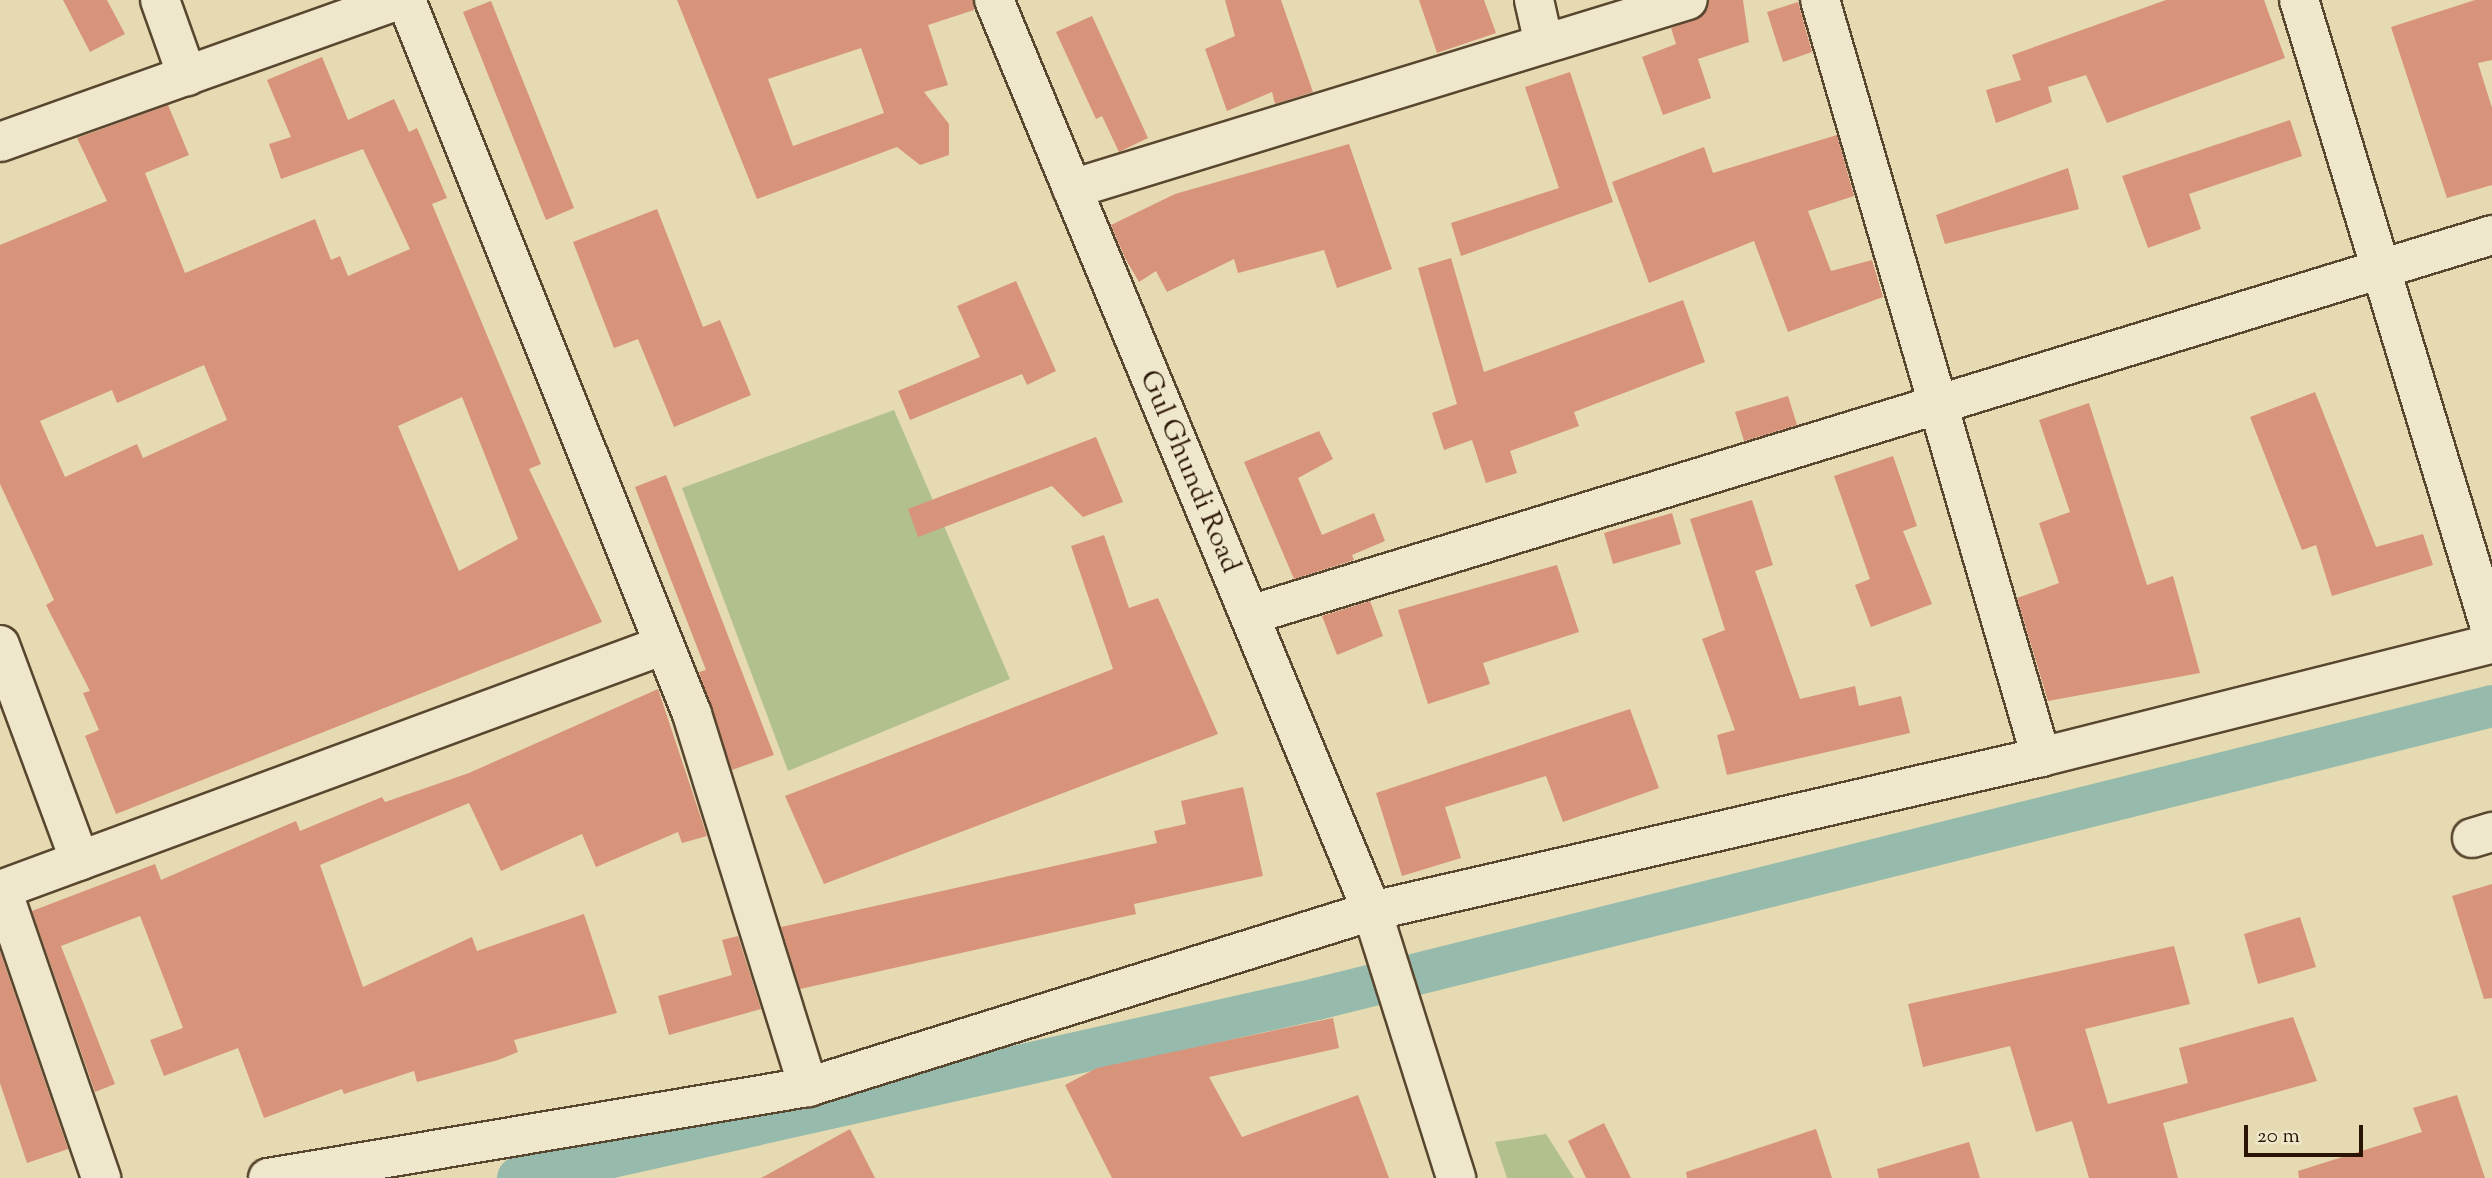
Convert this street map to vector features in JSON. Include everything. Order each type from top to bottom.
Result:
[{"type":"street","points":[[160,0],[187,76]]},
{"type":"street","points":[[0,142],[399,0]]},
{"type":"street","points":[[406,0],[692,714],[808,1087]]},
{"type":"street","name":"Gul Ghundi Road","points":[[994,0],[1377,928],[1402,992],[1456,1178]]},
{"type":"street","points":[[1534,0],[1544,44]]},
{"type":"street","points":[[1072,189],[1688,0]]},
{"type":"street","points":[[1820,0],[2042,757]]},
{"type":"street","points":[[2299,0],[2492,634]]},
{"type":"street","points":[[1250,615],[1941,408],[2492,235]]},
{"type":"street","points":[[268,1178],[808,1087],[1377,928],[2492,644]]},
{"type":"street","points":[[0,645],[79,861]]},
{"type":"street","points":[[101,1178],[1,890],[664,645]]},
{"type":"green space","points":[[894,410],[1010,679],[788,771],[682,488]]},
{"type":"green space","points":[[1546,1134],[1574,1178],[1507,1178],[1495,1142]]},
{"type":"building","points":[[63,0],[107,0],[125,34],[90,52]]},
{"type":"building","points":[[677,0],[973,0],[974,10],[928,25],[948,85],[924,92],[949,124],[949,155],[920,165],[897,147],[757,199]],"holes":[[[861,48],[884,113],[793,146],[768,79]]]},
{"type":"building","points":[[1225,0],[1281,0],[1313,92],[1275,104],[1272,92],[1227,111],[1205,49],[1235,36]]},
{"type":"building","points":[[1419,0],[1484,0],[1496,33],[1437,53]]},
{"type":"building","points":[[1709,0],[1743,0],[1749,42],[1698,59],[1711,98],[1663,115],[1642,57],[1676,44],[1671,28],[1703,15]]},
{"type":"building","points":[[2166,0],[2264,0],[2285,58],[2107,123],[2086,75],[2048,87],[2052,102],[1996,123],[1986,90],[2021,80],[2012,55]]},
{"type":"building","points":[[2475,0],[2492,0],[2492,60],[2478,63],[2492,108],[2492,185],[2447,198],[2391,27]]},
{"type":"building","points":[[491,1],[574,208],[546,220],[463,12]]},
{"type":"building","points":[[1798,2],[1812,52],[1783,62],[1767,12]]},
{"type":"building","points":[[1092,16],[1148,138],[1119,152],[1102,116],[1096,119],[1056,32]]},
{"type":"building","points":[[322,57],[348,120],[394,99],[409,132],[417,128],[447,198],[432,204],[541,464],[529,469],[602,622],[116,814],[85,736],[99,730],[83,693],[90,691],[46,605],[54,600],[0,484],[0,245],[107,201],[77,138],[168,105],[189,155],[145,173],[185,273],[315,219],[331,260],[340,256],[348,276],[410,249],[363,149],[281,179],[269,144],[291,137],[267,80]],"holes":[[[204,365],[227,420],[143,458],[137,444],[65,477],[40,421],[112,390],[117,403]],[[462,397],[518,539],[459,571],[398,426]]]},
{"type":"building","points":[[1570,72],[1613,202],[1461,256],[1451,223],[1559,188],[1525,87]]},
{"type":"building","points":[[2290,120],[2302,156],[2189,194],[2201,229],[2148,248],[2122,176]]},
{"type":"building","points":[[1837,135],[1854,196],[1808,211],[1831,271],[1872,260],[1883,297],[1788,332],[1754,241],[1649,283],[1612,182],[1704,147],[1713,173]]},
{"type":"building","points":[[1349,144],[1392,269],[1337,288],[1324,250],[1238,273],[1234,259],[1167,292],[1156,271],[1139,282],[1111,225],[1175,194]]},
{"type":"building","points":[[2068,168],[2079,209],[1945,244],[1936,215]]},
{"type":"building","points":[[657,209],[703,327],[720,320],[751,395],[674,427],[638,339],[614,348],[573,242]]},
{"type":"building","points":[[1451,258],[1484,372],[1683,300],[1705,362],[1574,412],[1579,426],[1510,451],[1517,473],[1486,483],[1472,440],[1444,450],[1432,413],[1457,404],[1418,268]]},
{"type":"building","points":[[1016,281],[1056,371],[1027,385],[1022,374],[910,420],[898,391],[980,357],[957,306]]},
{"type":"building","points":[[2315,392],[2376,547],[2423,534],[2433,565],[2332,596],[2316,545],[2302,550],[2250,417]]},
{"type":"building","points":[[1788,396],[1797,425],[1744,441],[1735,412]]},
{"type":"building","points":[[2089,403],[2147,585],[2173,576],[2200,673],[2048,701],[2017,598],[2059,583],[2039,523],[2070,512],[2039,420]]},
{"type":"building","points":[[1319,431],[1333,459],[1298,478],[1322,535],[1374,513],[1385,541],[1352,555],[1354,560],[1294,579],[1244,462]]},
{"type":"building","points":[[1096,437],[1123,502],[1083,517],[1052,486],[918,537],[908,509]]},
{"type":"building","points":[[1893,456],[1917,526],[1903,531],[1932,604],[1871,627],[1855,585],[1870,579],[1834,476]]},
{"type":"building","points":[[666,475],[774,755],[732,770],[699,672],[706,670],[635,487]]},
{"type":"building","points":[[1752,500],[1773,565],[1755,571],[1800,699],[1855,686],[1859,706],[1901,696],[1910,733],[1727,775],[1717,735],[1735,730],[1702,639],[1725,630],[1690,519]]},
{"type":"building","points":[[1672,513],[1681,544],[1613,564],[1604,533]]},
{"type":"building","points":[[1104,535],[1129,608],[1158,598],[1218,734],[824,884],[785,796],[1113,669],[1071,546]]},
{"type":"building","points":[[1557,565],[1579,632],[1483,663],[1490,684],[1428,704],[1398,610]]},
{"type":"building","points":[[1370,601],[1383,636],[1337,655],[1322,616]]},
{"type":"building","points":[[658,689],[707,836],[682,843],[678,832],[596,867],[582,834],[501,871],[469,803],[320,865],[363,987],[472,937],[477,951],[584,914],[617,1013],[514,1040],[518,1052],[498,1060],[417,1082],[414,1071],[344,1094],[342,1089],[264,1118],[238,1048],[164,1076],[150,1040],[183,1028],[140,916],[61,946],[115,1084],[95,1092],[32,911],[155,864],[161,880],[296,821],[300,831],[382,797],[385,802],[469,773]]},
{"type":"building","points":[[1630,709],[1659,788],[1563,822],[1546,776],[1445,807],[1461,858],[1402,876],[1376,793]]},
{"type":"building","points":[[1243,787],[1263,876],[1134,904],[1136,914],[800,989],[781,927],[1157,843],[1154,831],[1186,824],[1181,801]]},
{"type":"building","points":[[2492,884],[2492,998],[2484,999],[2452,896]]},
{"type":"building","points":[[2300,917],[2316,967],[2258,984],[2244,934]]},
{"type":"building","points":[[738,936],[761,1009],[669,1035],[658,996],[732,975],[722,940]]},
{"type":"building","points":[[2174,946],[2190,1004],[2085,1029],[2108,1104],[2188,1083],[2179,1048],[2293,1017],[2317,1081],[2163,1123],[2178,1178],[2089,1178],[2072,1121],[2036,1132],[2010,1046],[1923,1067],[1908,1004]]},
{"type":"building","points":[[0,951],[68,1149],[27,1163],[0,1083]]},
{"type":"building","points":[[1333,1018],[1339,1048],[1209,1077],[1242,1137],[1358,1095],[1389,1178],[1112,1178],[1065,1085],[1097,1068]]},
{"type":"building","points":[[2457,1095],[2485,1178],[2299,1178],[2298,1171],[2422,1132],[2413,1108]]},
{"type":"building","points":[[1604,1123],[1631,1178],[1586,1178],[1568,1141]]},
{"type":"building","points":[[850,1129],[875,1178],[761,1178]]},
{"type":"building","points":[[1816,1129],[1832,1178],[1687,1178],[1686,1172]]},
{"type":"building","points":[[1969,1142],[1980,1178],[1879,1178],[1877,1169]]},
{"type":"waterway","points":[[518,1178],[1317,999],[2492,706]]}]
